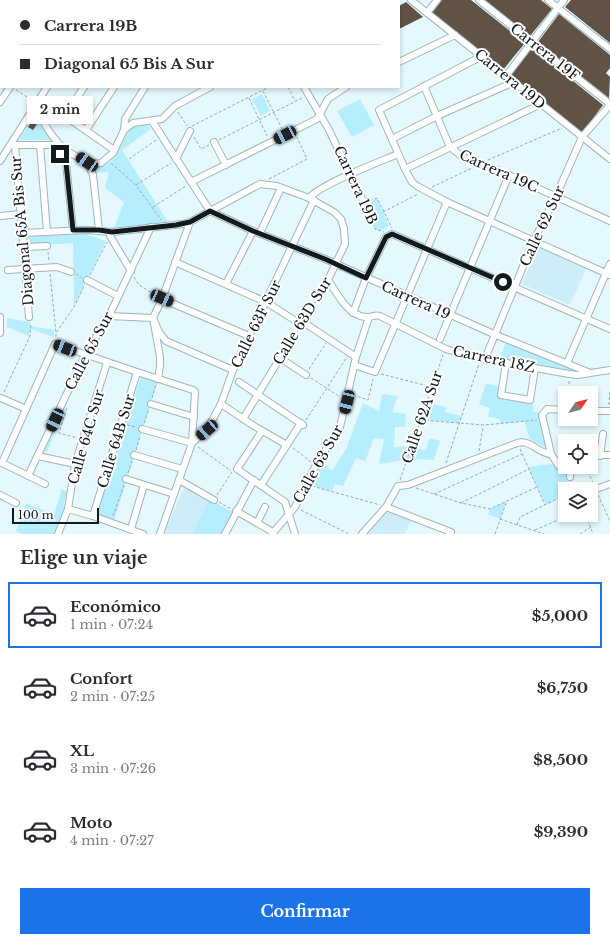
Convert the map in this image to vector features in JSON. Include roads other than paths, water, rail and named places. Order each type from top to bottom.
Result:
[{"type":"street","name":"Carrera 19D","points":[[411,0],[610,159]]},
{"type":"street","points":[[427,13],[437,0]]},
{"type":"street","name":"Carrera 19F","points":[[479,0],[610,104]]},
{"type":"street","points":[[548,0],[610,49]]},
{"type":"street","points":[[506,76],[564,0]]},
{"type":"street","points":[[400,62],[455,35]]},
{"type":"street","points":[[482,56],[379,110],[405,169],[414,184],[448,202],[608,274]]},
{"type":"street","points":[[392,140],[437,116],[514,82]]},
{"type":"street","name":"Carrera 19C","points":[[424,86],[450,147],[463,157],[509,175],[610,221]]},
{"type":"street","points":[[0,102],[10,88]]},
{"type":"street","points":[[0,161],[13,145],[46,88]]},
{"type":"street","points":[[83,88],[65,116],[114,150]]},
{"type":"street","points":[[86,130],[113,88]]},
{"type":"street","points":[[37,103],[51,134],[60,145],[87,162],[97,164],[108,159],[114,150],[124,130],[125,119],[144,88]]},
{"type":"street","points":[[124,130],[132,123],[162,119],[175,106],[208,88]]},
{"type":"street","name":"Carrera 19B","points":[[305,88],[321,114],[364,204]]},
{"type":"street","points":[[191,182],[318,119],[331,96],[344,88]]},
{"type":"street","points":[[405,169],[541,104]]},
{"type":"street","name":"Calle 62 Sur","points":[[487,354],[534,240],[556,196],[582,137],[610,104]]},
{"type":"street","points":[[152,121],[210,211]]},
{"type":"street","points":[[176,159],[189,130]]},
{"type":"street","points":[[214,142],[226,165]]},
{"type":"street","points":[[13,145],[60,145]]},
{"type":"street","name":"Diagonal 65A Bis Sur","points":[[13,145],[25,247],[25,269],[30,318]]},
{"type":"street","points":[[40,145],[47,232]]},
{"type":"street","points":[[53,145],[66,163],[73,230]]},
{"type":"street","points":[[23,233],[99,230],[111,234],[190,222],[260,184],[281,188],[312,199],[314,193],[398,154]]},
{"type":"street","points":[[87,162],[93,175],[99,230]]},
{"type":"street","points":[[440,339],[488,220],[509,175]]},
{"type":"street","points":[[260,233],[281,188]]},
{"type":"street","name":"Calle 63D Sur","points":[[312,199],[330,208],[341,219],[345,234],[345,244],[328,280],[353,313]]},
{"type":"street","name":"Calle 63F Sur","points":[[192,443],[207,430],[221,404],[233,370],[294,246],[312,199]]},
{"type":"street","points":[[354,365],[375,372],[409,296],[448,202]]},
{"type":"street","name":"Carrera 19","points":[[210,211],[253,231],[335,263],[496,335],[590,372]]},
{"type":"street","points":[[0,216],[21,214]]},
{"type":"street","points":[[158,379],[160,357],[153,318],[162,298],[190,222]]},
{"type":"street","name":"Calle 65 Sur","points":[[28,476],[85,355],[109,316],[151,227]]},
{"type":"street","points":[[226,284],[253,231]]},
{"type":"street","points":[[111,234],[131,271]]},
{"type":"street","name":"Carrera 19B","points":[[366,278],[386,237],[392,234],[428,248],[610,329]]},
{"type":"street","points":[[25,247],[47,246]]},
{"type":"street","points":[[175,262],[266,302],[356,357]]},
{"type":"street","points":[[567,363],[585,318],[608,274],[610,264]]},
{"type":"street","points":[[8,270],[60,267],[72,272]]},
{"type":"street","points":[[353,313],[366,278]]},
{"type":"street","points":[[87,280],[118,296]]},
{"type":"street","points":[[162,298],[249,336]]},
{"type":"street","name":"Carrera 18Z","points":[[353,313],[369,317],[376,315],[446,349],[481,359],[578,375],[610,370]]},
{"type":"street","points":[[109,316],[153,318]]},
{"type":"street","name":"Calle 63 Sur","points":[[273,533],[295,508],[316,465],[340,427],[349,394],[356,357],[369,317]]},
{"type":"street","points":[[0,318],[0,333]]},
{"type":"street","points":[[153,318],[159,332],[166,341],[233,370]]},
{"type":"street","points":[[45,484],[2,463],[55,344],[107,363],[194,391],[192,443],[160,534]]},
{"type":"street","name":"Calle 63D Sur","points":[[243,419],[280,358],[306,374]]},
{"type":"street","name":"Calle 64C Sur","points":[[60,533],[68,509],[75,464],[84,440],[107,363]]},
{"type":"street","points":[[506,363],[501,395],[530,400],[535,368]]},
{"type":"street","name":"Calle 64B Sur","points":[[93,516],[122,424],[134,371]]},
{"type":"street","points":[[239,382],[302,424],[261,485]]},
{"type":"street","points":[[1,398],[26,409]]},
{"type":"street","points":[[150,404],[194,417]]},
{"type":"street","points":[[221,404],[262,431],[287,445]]},
{"type":"street","points":[[558,410],[549,409],[544,411],[542,419],[551,454],[558,463]]},
{"type":"street","points":[[598,410],[609,411]]},
{"type":"street","points":[[142,429],[192,443]]},
{"type":"street","points":[[262,431],[235,471],[254,480],[283,500],[295,534]]},
{"type":"street","points":[[602,434],[600,456],[610,455]]},
{"type":"street","name":"Calle 62A Sur","points":[[386,507],[398,486],[408,485],[517,443],[525,442],[541,452],[551,454]]},
{"type":"street","points":[[134,455],[182,469]]},
{"type":"street","points":[[38,456],[75,464]]},
{"type":"street","points":[[126,479],[174,494]]},
{"type":"street","points":[[179,480],[214,500]]},
{"type":"street","points":[[225,534],[254,480]]},
{"type":"street","points":[[598,488],[610,484]]},
{"type":"street","points":[[131,529],[144,485]]},
{"type":"street","points":[[0,495],[16,503]]},
{"type":"street","points":[[257,523],[265,507]]},
{"type":"street","points":[[362,534],[386,507],[451,533]]},
{"type":"street","points":[[68,509],[93,516],[143,534]]},
{"type":"street","points":[[236,511],[273,533]]}]
